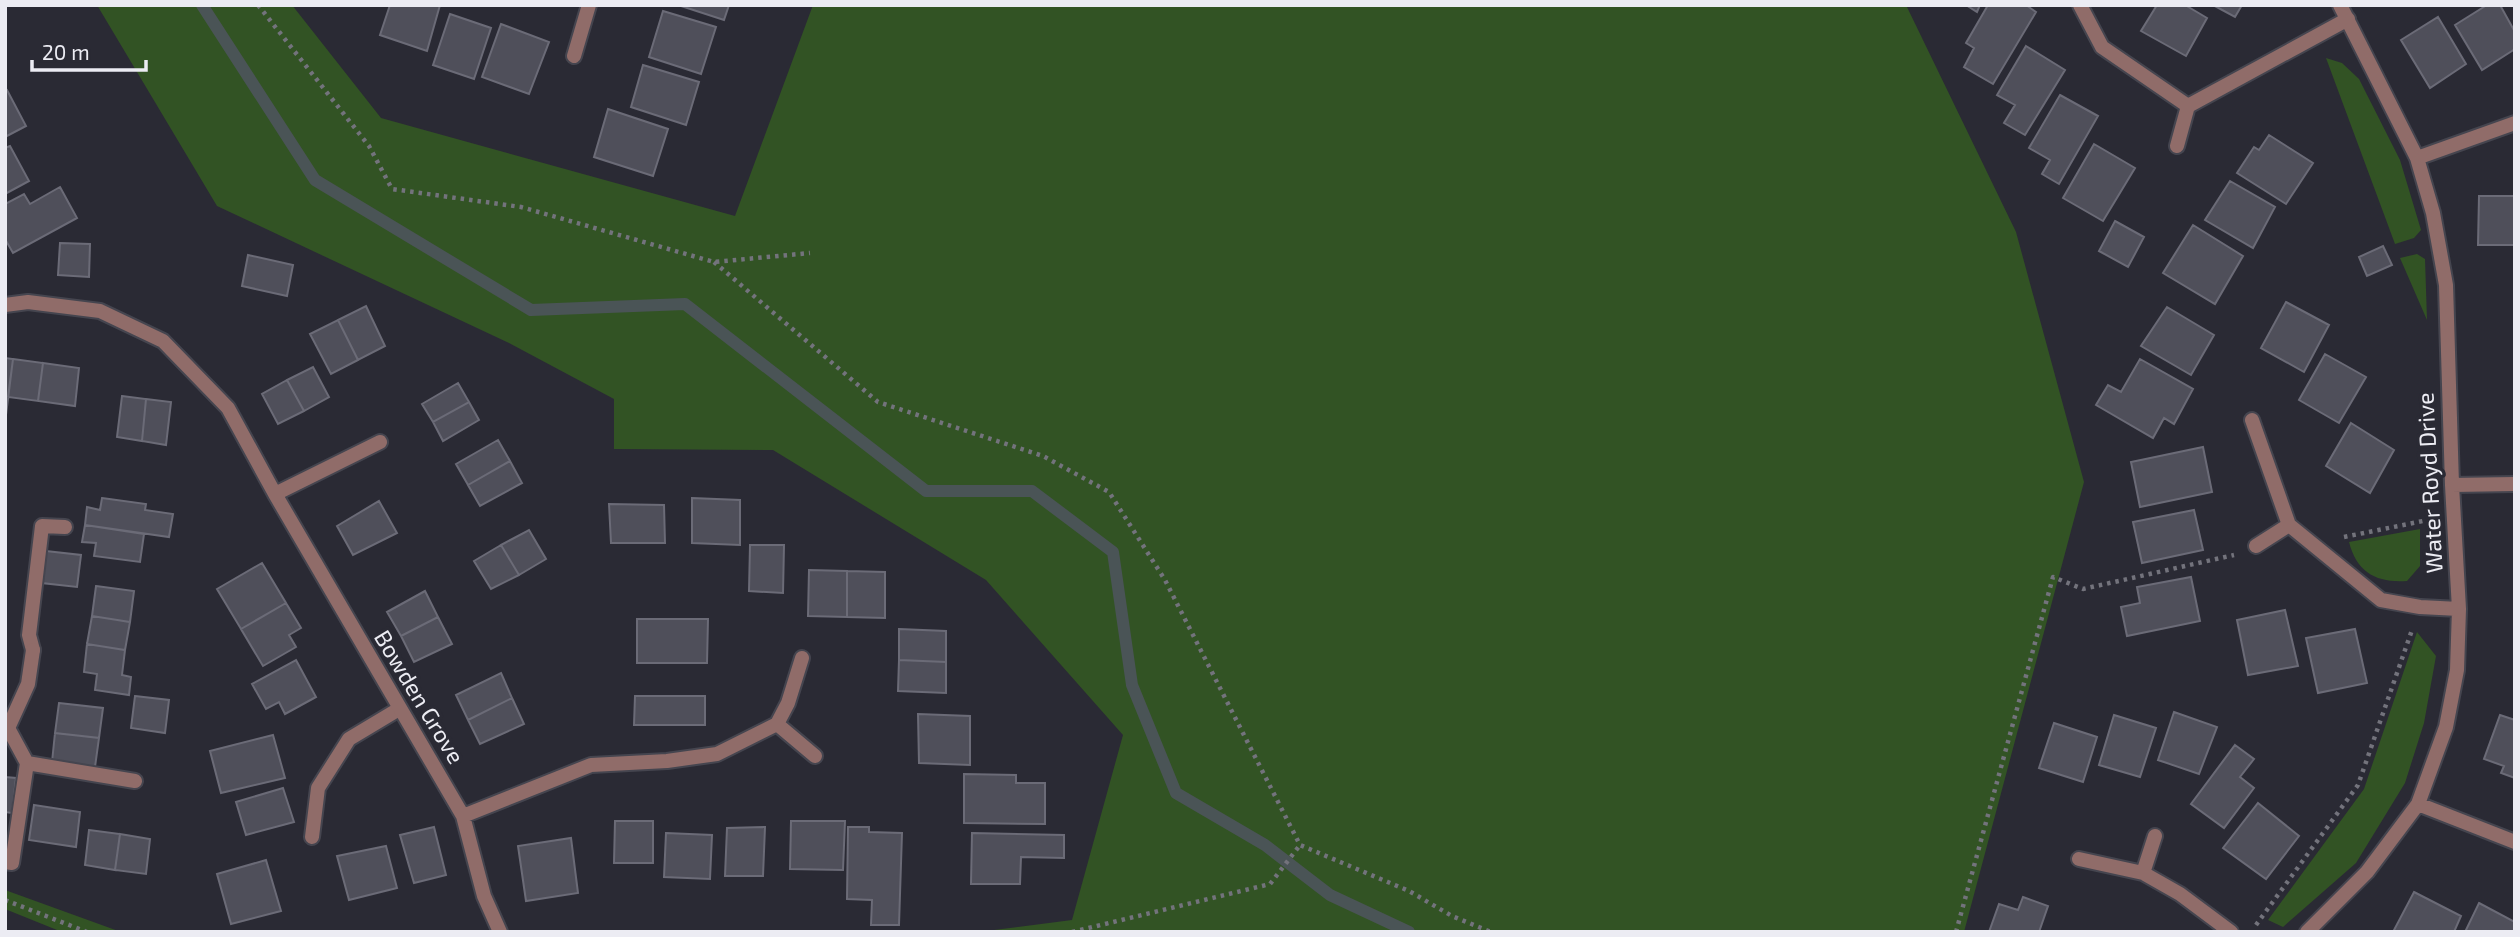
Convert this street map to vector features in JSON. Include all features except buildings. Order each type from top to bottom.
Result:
[{"type":"street","points":[[574,56],[589,5]]},
{"type":"street","points":[[2080,5],[2102,47],[2188,106]]},
{"type":"street","name":"Water Royd Drive","points":[[2307,932],[2367,872],[2418,804],[2446,727],[2457,670],[2459,609],[2446,285],[2433,213],[2417,158],[2340,5]]},
{"type":"street","points":[[2177,146],[2188,106],[2348,19]]},
{"type":"street","points":[[2417,158],[2515,123]]},
{"type":"street","name":"Bowden Grove","points":[[5,305],[28,302],[100,311],[163,341],[228,408],[275,494],[463,816],[484,896],[500,932]]},
{"type":"street","points":[[2252,420],[2289,525],[2381,600],[2420,607],[2459,609]]},
{"type":"street","points":[[275,494],[380,442]]},
{"type":"street","points":[[2452,485],[2515,484]]},
{"type":"street","points":[[2256,546],[2289,525]]},
{"type":"street","points":[[5,862],[12,863],[27,763],[7,727],[28,684],[33,650],[29,635],[42,526],[65,527]]},
{"type":"street","points":[[463,816],[591,765],[667,761],[717,754],[777,724],[788,703],[802,657]]},
{"type":"street","points":[[312,837],[318,788],[349,739],[399,709]]},
{"type":"street","points":[[777,724],[815,756]]},
{"type":"street","points":[[27,763],[135,781]]},
{"type":"street","points":[[2418,804],[2515,842]]},
{"type":"street","points":[[2143,873],[2155,836]]},
{"type":"street","points":[[2079,859],[2143,873],[2180,894],[2231,932]]},
{"type":"path","points":[[258,5],[369,146],[392,189],[521,207],[714,262],[810,253]]},
{"type":"path","points":[[714,262],[878,402],[1043,456],[1109,492],[1165,580],[1300,845],[1409,891],[1452,916],[1491,932]]},
{"type":"path","points":[[2315,547],[2348,536],[2454,517]]},
{"type":"path","points":[[1956,932],[2053,577],[2083,589],[2225,558],[2256,546]]},
{"type":"path","points":[[2251,932],[2358,785],[2420,607]]},
{"type":"path","points":[[1072,932],[1270,884],[1300,845]]},
{"type":"path","points":[[5,900],[87,932]]},
{"type":"green space","points":[[97,5],[292,5],[381,118],[735,216],[813,5],[1906,5],[2016,232],[2084,482],[1964,932],[978,932],[1072,920],[1123,735],[986,580],[773,450],[614,449],[614,399],[509,343],[217,206]]},
{"type":"green space","points":[[2326,58],[2342,63],[2359,79],[2400,160],[2421,230],[2414,238],[2395,244]]},
{"type":"green space","points":[[2417,254],[2425,259],[2427,320],[2400,258]]},
{"type":"green space","points":[[2420,529],[2420,566],[2407,581],[2386,580],[2370,574],[2357,561],[2349,542]]},
{"type":"green space","points":[[2417,632],[2436,656],[2424,723],[2405,783],[2356,863],[2283,927],[2268,920],[2364,789]]},
{"type":"green space","points":[[5,890],[121,932],[62,932],[5,909]]},
{"type":"waterway","points":[[202,5],[315,180],[531,310],[685,304],[926,491],[1032,491],[1113,552],[1132,685],[1176,793],[1265,845],[1330,895],[1409,932]]}]
